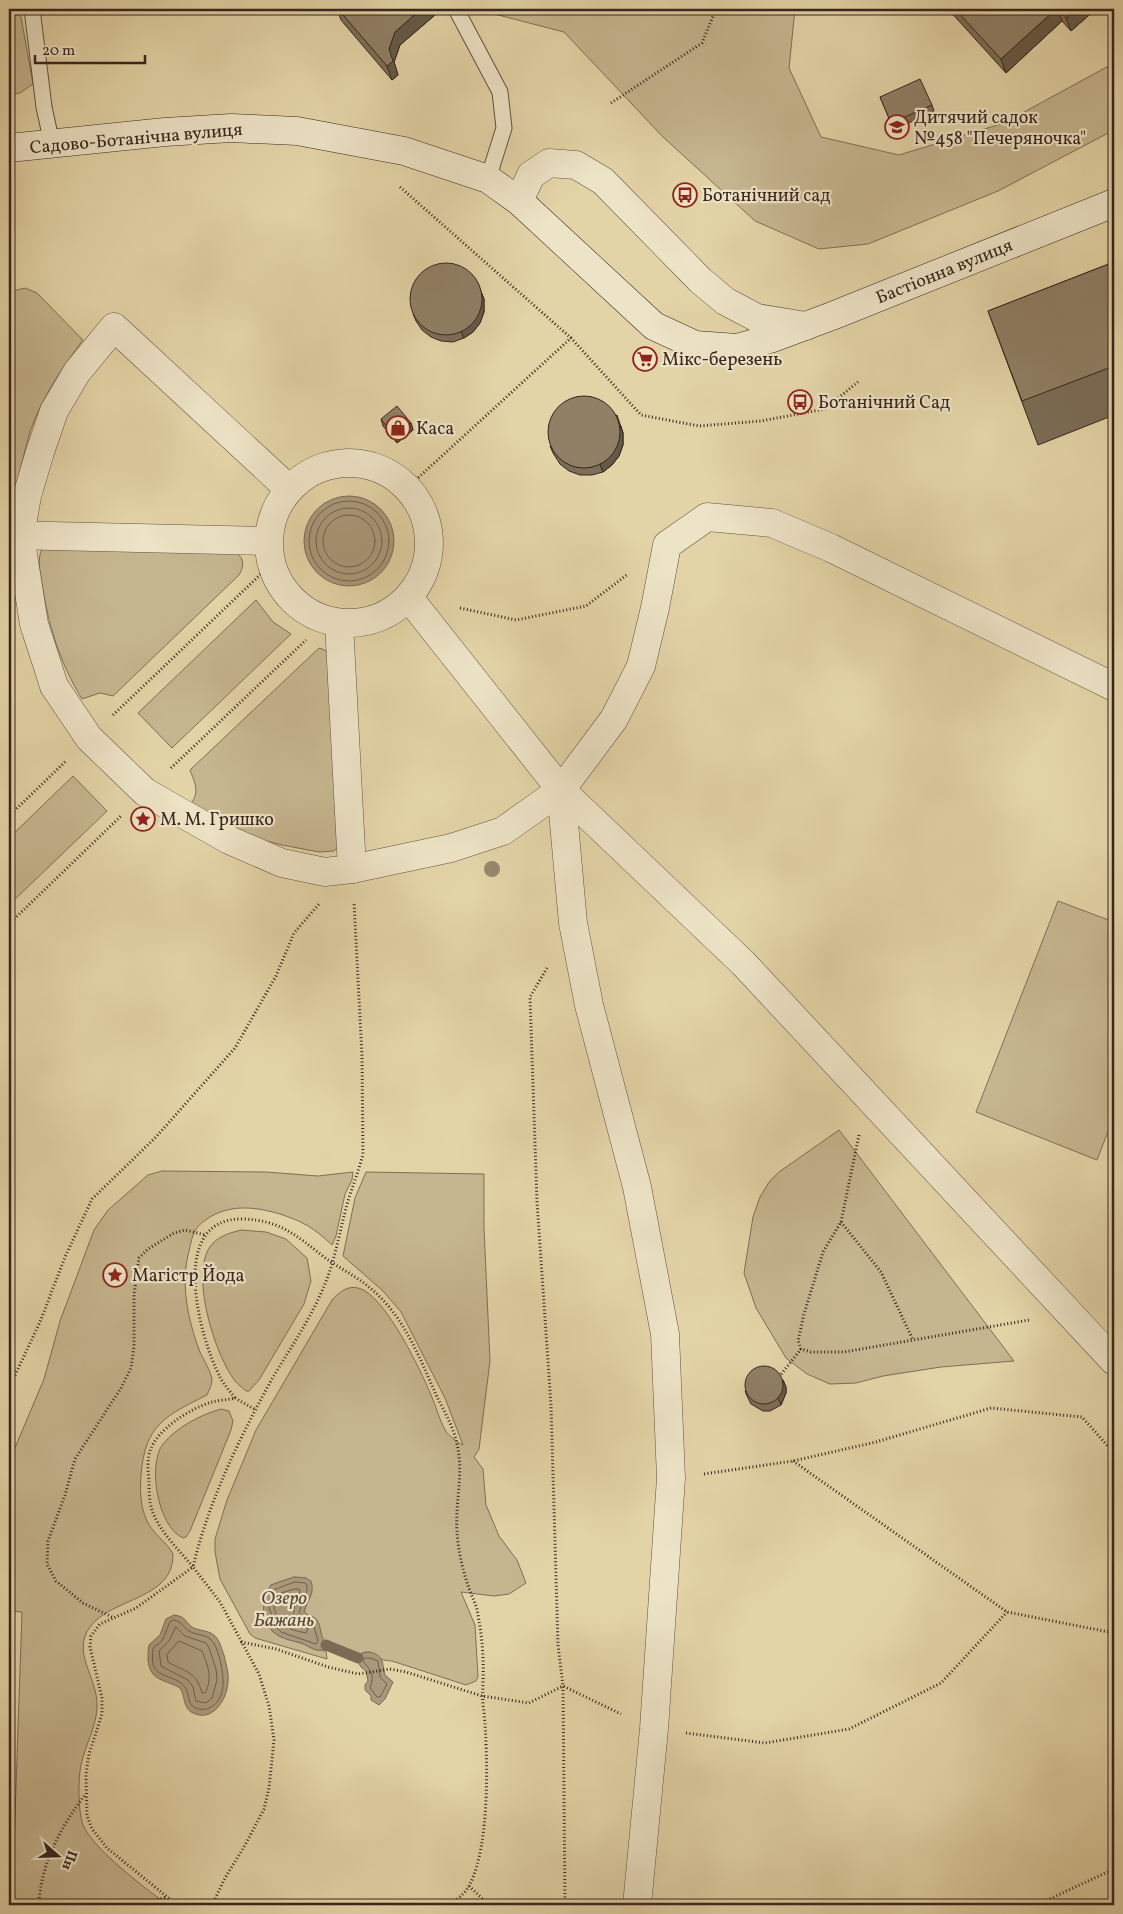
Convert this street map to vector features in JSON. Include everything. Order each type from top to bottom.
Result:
[{"type":"street","name":"Садово-Ботанічна вулиця","points":[[9,148],[222,128],[297,131],[404,151],[488,180],[519,201],[654,326],[694,346],[737,348],[772,338]]},
{"type":"street","points":[[519,201],[531,175],[549,164],[576,165],[603,181],[700,280],[725,301],[757,318],[806,326]]},
{"type":"street","name":"Бастіонна вулиця","points":[[772,338],[1114,203]]},
{"type":"street","points":[[289,489],[114,327],[77,372],[54,411],[14,536],[34,624],[54,686],[89,738],[145,792],[229,840],[282,863],[325,872],[352,869],[452,848],[503,831],[561,790],[614,719],[641,666],[655,608],[666,545],[707,517],[772,523],[831,548],[1114,687]]},
{"type":"street","points":[[335,463],[361,463],[386,471],[408,487],[420,502],[427,520],[430,539],[426,567],[421,581],[409,598],[378,619],[362,623],[333,622],[304,610],[290,598],[279,583],[270,552],[271,522],[278,505],[289,489],[310,472],[335,463]]},
{"type":"street","points":[[14,536],[270,552]]},
{"type":"street","points":[[409,598],[561,790],[743,963],[1114,1361]]},
{"type":"street","points":[[333,622],[352,869]]},
{"type":"street","points":[[561,790],[573,923],[589,1005],[637,1187],[666,1334],[671,1478],[654,1729],[637,1905]]},
{"type":"lane","points":[[32,9],[44,107],[52,144]]},
{"type":"lane","points":[[456,9],[500,92],[504,128],[488,180]]},
{"type":"path","points":[[611,104],[702,43],[716,9]]},
{"type":"path","points":[[400,187],[571,338],[641,415],[700,426],[761,421],[825,410],[859,381]]},
{"type":"path","points":[[408,487],[571,338]]},
{"type":"path","points":[[458,608],[516,620],[586,606],[666,545]]},
{"type":"path","points":[[9,816],[89,738],[270,552]]},
{"type":"path","points":[[9,924],[145,792],[333,622]]},
{"type":"path","points":[[177,1905],[107,1848],[92,1829],[87,1816],[85,1795],[88,1761],[102,1714],[102,1698],[90,1647],[91,1636],[100,1624],[136,1608],[193,1567],[219,1486],[241,1436],[307,1321],[327,1281],[363,1154],[362,1046],[352,869]]},
{"type":"path","points":[[9,1388],[40,1322],[65,1257],[92,1199],[156,1137],[235,1048],[276,976],[294,934],[329,891],[352,869]]},
{"type":"path","points":[[565,1905],[563,1686],[558,1645],[551,1405],[537,1202],[530,996],[573,923]]},
{"type":"path","points":[[801,1349],[798,1341],[823,1252],[841,1222],[858,1145],[863,1092]]},
{"type":"path","points":[[256,1410],[235,1398],[220,1377],[207,1344],[194,1283],[200,1244],[205,1235],[226,1222],[240,1219],[270,1222],[286,1228],[332,1262],[362,1280],[398,1316],[428,1377],[457,1443],[460,1479],[457,1501],[457,1533],[463,1567],[478,1611],[482,1638],[484,1683],[482,1696],[486,1729],[486,1796],[482,1842],[476,1868],[469,1886],[459,1899],[448,1905]]},
{"type":"path","points":[[841,1222],[881,1272],[914,1340]]},
{"type":"path","points":[[113,1617],[83,1604],[56,1581],[48,1564],[48,1541],[65,1496],[75,1459],[121,1388],[130,1368],[134,1346],[134,1295],[139,1258],[148,1249],[185,1230],[205,1235]]},
{"type":"path","points":[[801,1349],[810,1352],[844,1352],[1069,1313]]},
{"type":"path","points":[[779,1377],[801,1349]]},
{"type":"path","points":[[212,1905],[264,1809],[273,1765],[274,1740],[269,1706],[259,1674],[220,1602],[160,1526],[153,1514],[149,1498],[148,1471],[150,1451],[158,1436],[194,1409],[213,1402],[235,1398]]},
{"type":"path","points":[[671,1478],[792,1461],[876,1442],[991,1408],[1082,1417],[1114,1453]]},
{"type":"path","points":[[792,1461],[1007,1612],[1109,1632],[1114,1637]]},
{"type":"path","points":[[563,1686],[654,1729],[765,1743],[849,1729],[941,1683],[1007,1612]]},
{"type":"path","points":[[241,1642],[276,1649],[358,1674],[390,1669],[406,1672],[482,1696],[529,1703],[563,1686]]},
{"type":"path","points":[[39,1905],[39,1889],[54,1846],[74,1810],[85,1795]]},
{"type":"path","points":[[1042,1905],[1045,1901],[1114,1868]]},
{"type":"path","points":[[469,1886],[489,1905]]},
{"type":"path","points":[[137,1905],[167,1897]]},
{"type":"shaded area","points":[[9,9],[21,17],[33,84],[20,93],[9,95]]},
{"type":"shaded area","points":[[475,9],[795,9],[789,68],[821,137],[899,155],[1004,123],[1114,63],[1114,130],[998,191],[868,244],[819,249],[755,221],[663,137],[564,32]]},
{"type":"shaded area","points":[[25,288],[37,293],[83,340],[41,405],[28,438],[16,485],[9,502],[9,292]]},
{"type":"shaded area","points":[[42,549],[236,553],[241,557],[243,566],[239,575],[113,696],[100,693],[82,699],[67,672],[51,629],[40,570],[39,561]]},
{"type":"shaded area","points":[[256,600],[273,622],[291,634],[172,748],[138,713]]},
{"type":"shaded area","points":[[319,648],[327,653],[338,847],[334,851],[319,852],[282,845],[247,836],[186,810],[194,800],[196,791],[190,770]]},
{"type":"shaded area","points":[[73,776],[107,811],[9,905],[9,838]]},
{"type":"shaded area","points":[[1058,901],[1114,922],[1114,1116],[1097,1160],[976,1112]]},
{"type":"shaded area","points":[[839,1130],[1014,1361],[941,1367],[883,1376],[856,1383],[830,1384],[807,1374],[786,1358],[756,1308],[744,1273],[753,1217],[760,1197],[769,1182],[779,1172]]},
{"type":"shaded area","points":[[162,1171],[266,1172],[318,1176],[353,1172],[352,1180],[345,1194],[336,1236],[332,1245],[320,1234],[296,1220],[253,1208],[235,1208],[218,1213],[201,1224],[195,1231],[186,1263],[185,1289],[189,1315],[196,1340],[210,1373],[212,1384],[207,1395],[180,1409],[160,1424],[147,1444],[141,1475],[143,1510],[150,1526],[173,1554],[171,1569],[164,1581],[153,1589],[100,1617],[90,1627],[85,1636],[84,1656],[94,1685],[97,1706],[95,1721],[80,1771],[79,1804],[81,1819],[89,1835],[108,1857],[168,1905],[12,1905],[22,1612],[9,1611],[9,1462],[44,1379],[60,1321],[94,1230],[108,1210],[148,1175]]},
{"type":"shaded area","points":[[366,1172],[484,1174],[484,1228],[490,1361],[479,1449],[474,1457],[483,1469],[486,1505],[499,1536],[517,1560],[526,1583],[509,1594],[494,1596],[461,1592],[475,1625],[478,1677],[476,1681],[466,1685],[392,1661],[383,1660],[369,1652],[359,1655],[326,1642],[322,1639],[317,1620],[308,1616],[304,1611],[312,1592],[306,1578],[294,1577],[271,1585],[263,1601],[272,1631],[279,1636],[314,1649],[326,1651],[327,1659],[255,1638],[250,1634],[220,1579],[215,1552],[215,1539],[227,1500],[256,1430],[332,1300],[344,1290],[354,1287],[358,1288],[368,1293],[379,1303],[401,1334],[433,1399],[445,1430],[453,1439],[463,1445],[445,1398],[401,1312],[383,1291],[343,1256],[355,1198]]},
{"type":"shaded area","points":[[241,1230],[266,1232],[286,1239],[307,1258],[311,1281],[304,1304],[259,1380],[249,1391],[246,1391],[235,1381],[220,1353],[208,1316],[203,1278],[204,1261],[212,1244],[223,1236]]},
{"type":"shaded area","points":[[221,1409],[229,1411],[233,1421],[231,1430],[190,1531],[183,1538],[174,1532],[161,1509],[156,1480],[158,1454],[163,1444],[182,1427],[197,1418]]},
{"type":"water","points":[[349,496],[366,500],[381,509],[390,524],[394,541],[390,558],[381,573],[366,582],[349,586],[332,582],[317,573],[308,558],[304,541],[308,524],[317,509],[332,500]]},
{"type":"water","name":"Озеро Бажань","points":[[294,1577],[306,1578],[311,1581],[312,1592],[304,1611],[319,1623],[322,1637],[326,1642],[323,1650],[279,1636],[268,1626],[265,1619],[265,1598],[271,1585]]},
{"type":"water","points":[[174,1615],[183,1618],[194,1628],[214,1635],[219,1642],[224,1655],[228,1682],[225,1696],[212,1713],[199,1715],[188,1710],[180,1688],[155,1676],[150,1668],[148,1661],[149,1645],[160,1635],[166,1619]]},
{"type":"water","points":[[370,1652],[378,1655],[383,1663],[385,1675],[393,1682],[385,1699],[379,1705],[371,1700],[371,1696],[365,1690],[365,1685],[368,1681],[366,1671],[357,1660],[363,1653]]},
{"type":"building","points":[[338,9],[421,9],[395,32],[389,49],[393,61],[387,66]]},
{"type":"building","points":[[955,9],[1056,9],[1001,59]]},
{"type":"building","points":[[1058,9],[1076,9],[1066,18]]},
{"type":"building","points":[[920,79],[932,105],[891,123],[880,97]]},
{"type":"building","points":[[1114,262],[1114,366],[1022,401],[988,311]]},
{"type":"building","points":[[446,263],[466,269],[476,279],[482,299],[476,319],[466,329],[446,335],[426,329],[416,319],[410,299],[416,279],[426,269]]},
{"type":"building","points":[[577,396],[591,396],[610,406],[620,425],[620,439],[610,458],[591,468],[577,468],[558,458],[548,439],[548,425],[558,406]]},
{"type":"building","name":"Каса","points":[[397,406],[411,423],[394,436],[381,419]]},
{"type":"building","points":[[764,1366],[778,1371],[783,1385],[778,1399],[764,1404],[750,1399],[745,1385],[750,1371]]},
{"type":"waterway","points":[[326,1645],[358,1658]]},
{"type":"place","name":"Дитячий садок №458 \"Печеряночка\"","points":[[897,127]]},
{"type":"place","name":"Ботанічний сад","points":[[685,195]]},
{"type":"place","name":"Мікс-березень","points":[[645,359]]},
{"type":"place","name":"Ботанічний Сад","points":[[800,402]]},
{"type":"place","name":"Каса","points":[[398,428]]},
{"type":"place","name":"М. М. Гришко","points":[[143,819]]},
{"type":"place","name":"Магістр Йода","points":[[115,1275]]}]
